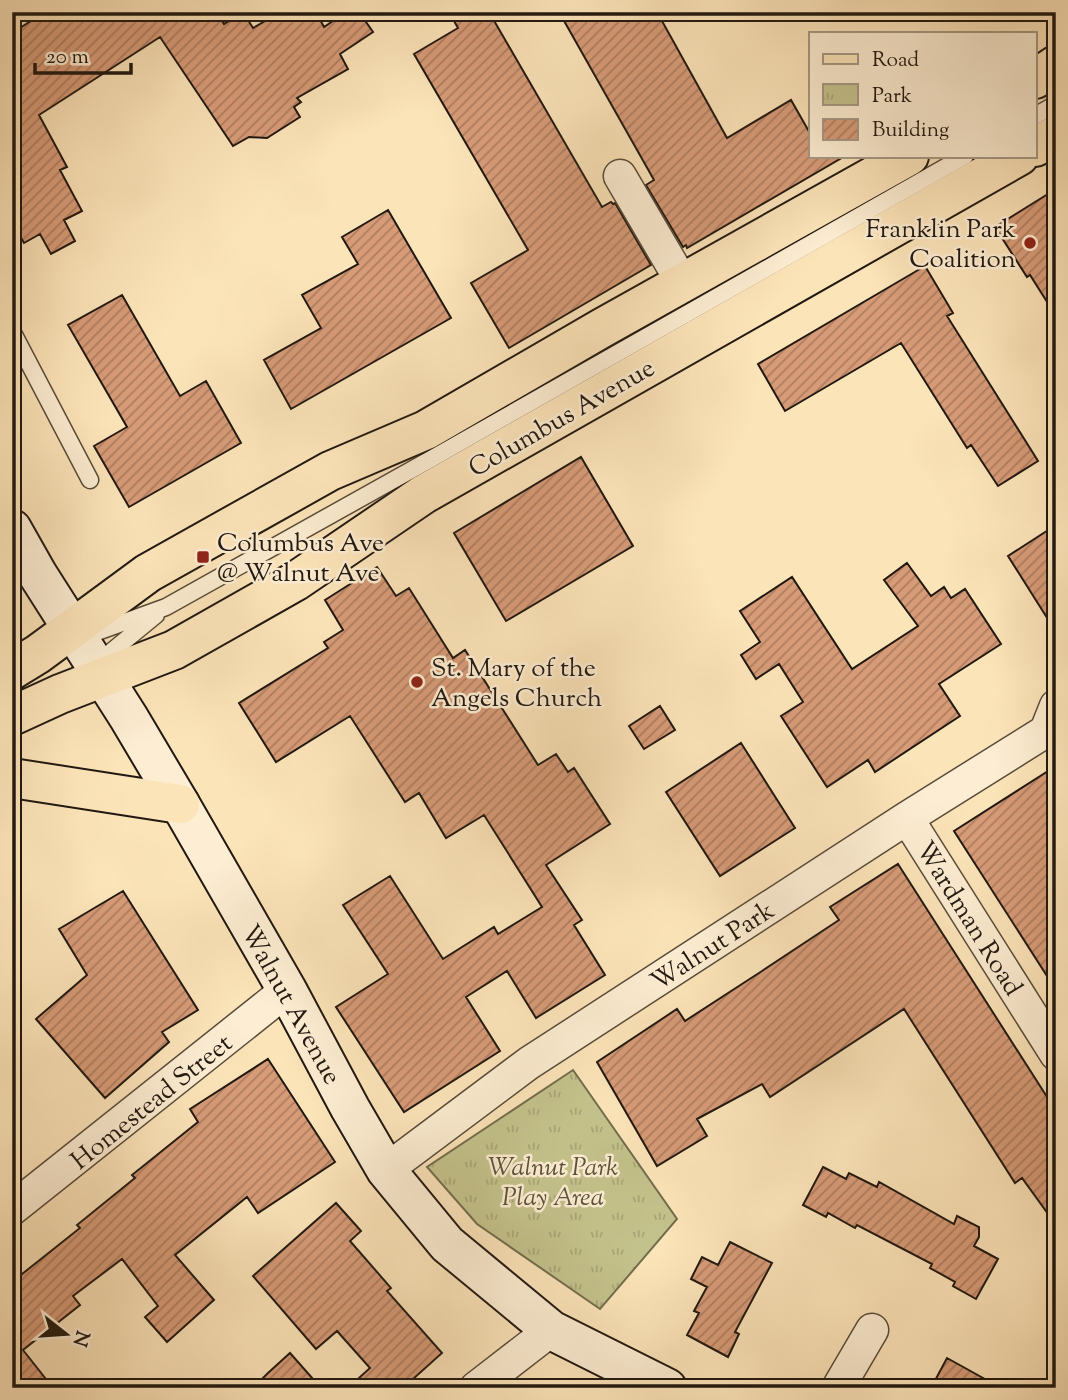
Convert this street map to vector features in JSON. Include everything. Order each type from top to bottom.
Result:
[{"type":"main road","points":[[1036,78],[1056,65]]},
{"type":"main road","points":[[1036,146],[1056,135]]},
{"type":"main road","points":[[12,716],[60,694],[87,652],[148,573],[330,471],[426,430],[682,282],[905,158]]},
{"type":"main road","name":"Columbus Avenue","points":[[87,652],[174,650],[284,588],[425,494],[1016,158]]},
{"type":"main road","points":[[25,662],[87,652]]},
{"type":"main road","points":[[12,778],[180,804]]},
{"type":"street","points":[[620,176],[682,282]]},
{"type":"street","name":"Walnut Avenue","points":[[12,528],[38,575],[180,804],[386,1170],[447,1244],[551,1330],[667,1388]]},
{"type":"street","name":"Walnut Park","points":[[386,1170],[529,1063],[907,818],[1053,729]]},
{"type":"street","name":"Wardman Road","points":[[907,818],[1056,1054]]},
{"type":"street","name":"Homestead Street","points":[[12,1209],[287,990]]},
{"type":"street","points":[[476,1388],[551,1330]]},
{"type":"street","points":[[838,1388],[872,1330]]},
{"type":"lane","points":[[1036,115],[1056,104]]},
{"type":"lane","name":"Columbus Avenue","points":[[87,652],[961,158]]},
{"type":"lane","points":[[12,331],[90,480]]},
{"type":"lane","name":"Columbus Avenue","points":[[87,652],[166,607]]},
{"type":"green space","name":"Walnut Park Play Area","points":[[573,1070],[677,1219],[600,1309],[477,1224],[427,1167]]},
{"type":"building","points":[[45,12],[217,12],[224,24],[243,12],[253,28],[281,12],[316,12],[324,27],[346,12],[359,12],[373,32],[340,54],[348,69],[297,98],[301,102],[294,107],[300,117],[267,138],[249,137],[233,146],[160,37],[39,115],[67,167],[60,170],[82,211],[64,220],[75,241],[51,254],[40,234],[24,243],[12,222],[12,33]]},
{"type":"building","points":[[449,12],[489,12],[602,207],[611,202],[615,203],[651,265],[509,348],[471,283],[528,250],[414,54],[458,28]]},
{"type":"building","points":[[559,12],[657,12],[727,138],[791,100],[809,132],[809,158],[842,158],[687,248],[686,245],[683,247],[646,185],[654,180]]},
{"type":"building","name":"Franklin Park Coalition","points":[[1056,189],[1056,316],[995,227]]},
{"type":"building","points":[[388,210],[451,318],[291,409],[264,360],[321,328],[302,295],[358,264],[342,237]]},
{"type":"building","points":[[925,266],[953,313],[947,316],[1038,461],[998,486],[971,445],[967,448],[901,343],[785,411],[758,364]]},
{"type":"building","points":[[122,295],[180,396],[206,381],[241,443],[129,507],[94,446],[127,427],[68,325]]},
{"type":"building","points":[[581,457],[633,546],[506,621],[454,533]]},
{"type":"building","points":[[1056,525],[1056,632],[1008,556]]},
{"type":"building","points":[[907,563],[931,596],[944,587],[951,598],[965,589],[1001,644],[939,684],[960,716],[875,772],[868,760],[827,787],[781,716],[803,702],[779,664],[756,679],[741,655],[760,642],[740,611],[792,577],[852,669],[918,626],[884,580]]},
{"type":"building","points":[[377,567],[396,596],[409,588],[453,658],[465,650],[538,765],[556,754],[568,772],[574,768],[610,824],[546,865],[582,920],[574,925],[605,975],[536,1018],[507,971],[466,997],[500,1051],[404,1112],[336,1007],[388,974],[343,905],[390,876],[443,959],[494,927],[498,934],[542,907],[484,815],[446,838],[419,793],[405,802],[350,716],[276,762],[239,703],[328,648],[324,642],[343,630],[325,600]]},
{"type":"building","points":[[660,706],[675,730],[644,749],[629,726]]},
{"type":"building","points":[[741,743],[795,828],[720,876],[666,792]]},
{"type":"building","points":[[1056,766],[1056,990],[954,831]]},
{"type":"building","points":[[898,864],[1056,1111],[1056,1225],[1022,1178],[1015,1183],[904,1009],[770,1097],[762,1084],[697,1119],[707,1136],[657,1166],[597,1062],[677,1009],[685,1021],[762,971],[839,920],[830,907]]},
{"type":"building","points":[[123,891],[198,1010],[162,1032],[169,1042],[105,1098],[36,1019],[87,975],[59,929]]},
{"type":"building","points":[[268,1059],[335,1162],[258,1213],[247,1197],[175,1255],[214,1300],[167,1342],[145,1317],[158,1306],[122,1259],[73,1296],[80,1305],[23,1350],[53,1388],[12,1388],[12,1282],[80,1228],[77,1225],[135,1178],[132,1175],[198,1122],[190,1109]]},
{"type":"building","points":[[823,1167],[846,1179],[849,1173],[877,1187],[879,1182],[954,1224],[957,1216],[979,1227],[979,1237],[974,1246],[998,1259],[976,1299],[953,1286],[955,1282],[930,1268],[932,1264],[857,1225],[855,1228],[828,1213],[826,1217],[803,1205]]},
{"type":"building","points":[[336,1203],[361,1231],[350,1241],[391,1288],[387,1291],[442,1353],[403,1388],[348,1388],[370,1368],[337,1331],[316,1349],[253,1276]]},
{"type":"building","points":[[730,1242],[772,1263],[735,1332],[739,1334],[728,1357],[687,1335],[699,1313],[694,1311],[707,1287],[691,1279],[702,1257],[718,1265]]},
{"type":"building","points":[[290,1353],[321,1388],[253,1388],[268,1373]]},
{"type":"building","points":[[947,1358],[1001,1388],[931,1388]]},
{"type":"place","name":"Franklin Park Coalition","points":[[1030,243]]},
{"type":"place","name":"Columbus Ave @ Walnut Ave","points":[[203,557]]},
{"type":"place","name":"St. Mary of the Angels Church","points":[[417,682]]}]
